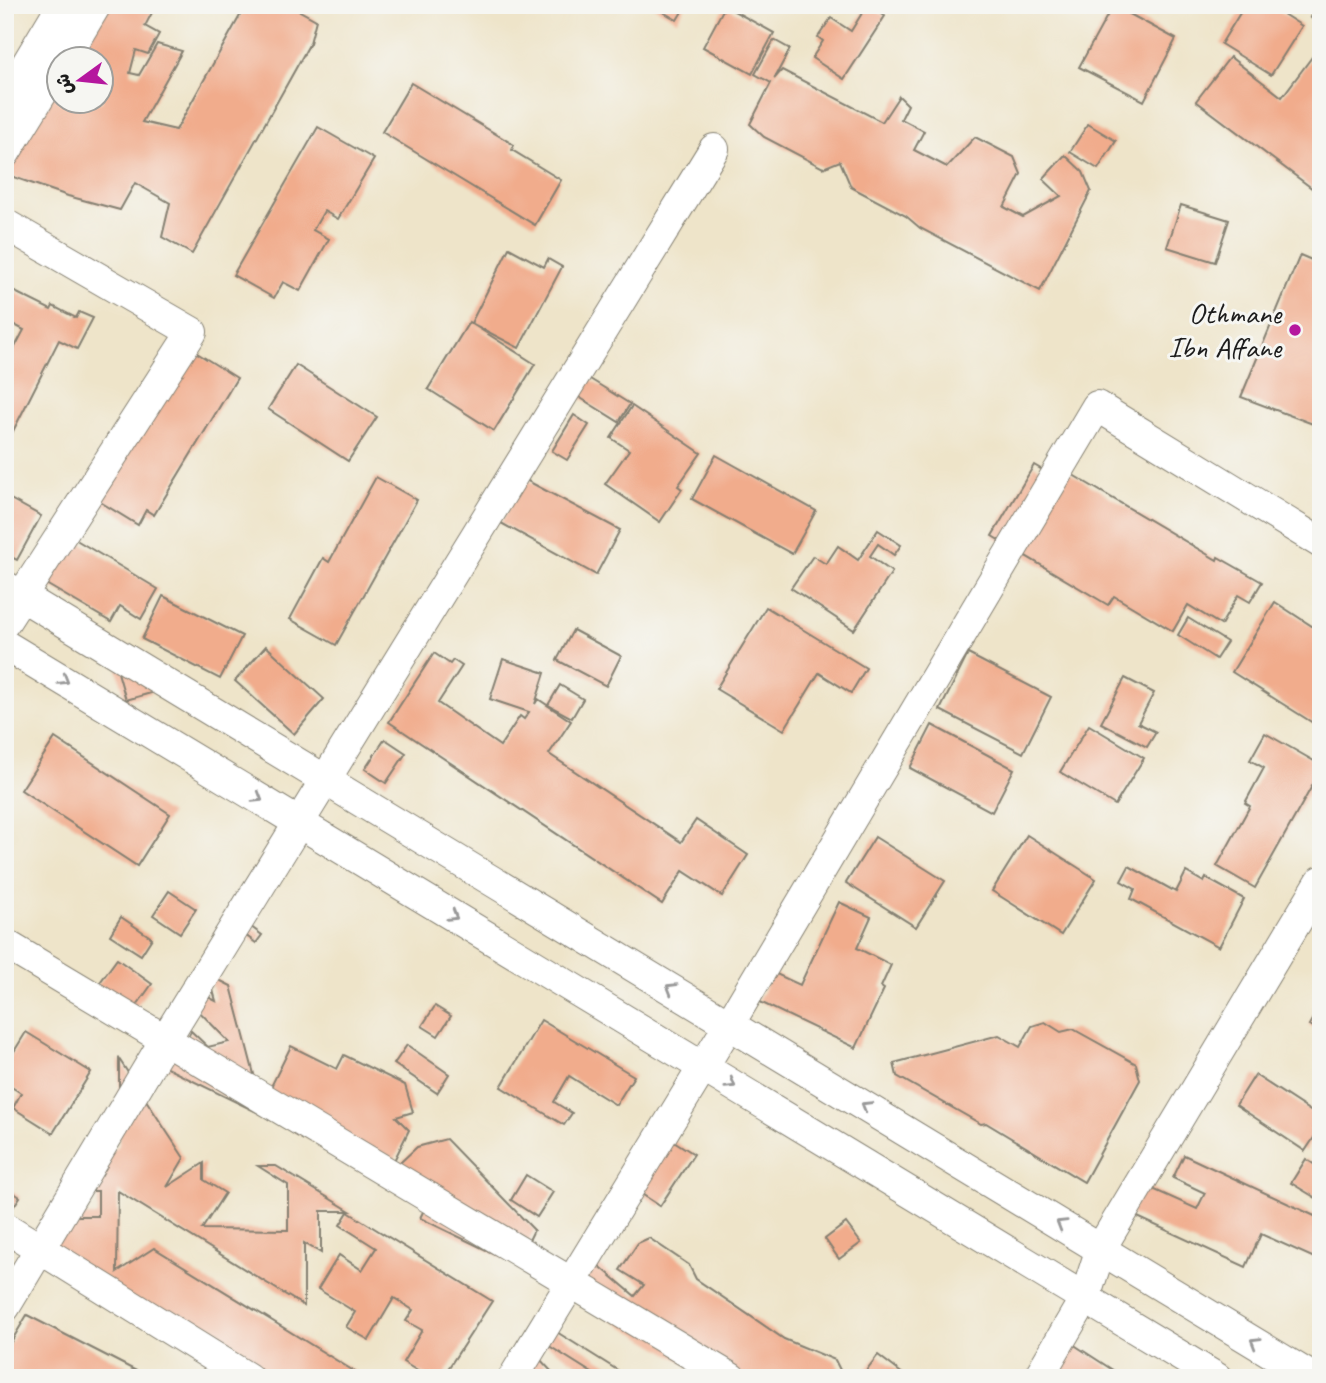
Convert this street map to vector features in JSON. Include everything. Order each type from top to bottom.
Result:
[{"type":"street","points":[[5,100],[62,5]]},
{"type":"street","points":[[71,46],[96,5]]},
{"type":"street","points":[[5,153],[14,118],[46,81]]},
{"type":"street","points":[[5,1307],[165,1040],[299,822],[328,780],[714,149]]},
{"type":"street","points":[[5,225],[192,332],[15,591],[5,622]]},
{"type":"street","points":[[513,1378],[730,1023],[1097,406],[1321,543]]},
{"type":"street","points":[[15,591],[1313,1378]]},
{"type":"street","points":[[5,645],[1217,1378]]},
{"type":"street","points":[[1038,1378],[1085,1298],[1101,1248],[1321,881]]},
{"type":"street","points":[[5,944],[731,1378]]},
{"type":"street","points":[[5,1227],[248,1378]]},
{"type":"building","points":[[88,5],[156,5],[145,26],[159,34],[148,54],[136,50],[130,73],[139,75],[157,44],[182,51],[142,122],[176,130],[246,5],[289,5],[316,20],[310,43],[192,254],[162,237],[170,203],[135,183],[120,210],[68,196],[5,174],[5,152],[46,79],[46,116],[116,116],[116,46],[65,46]]},
{"type":"building","points":[[651,5],[686,5],[677,20]]},
{"type":"building","points":[[867,5],[885,16],[844,79],[812,58],[823,41],[818,37],[831,18],[851,31]]},
{"type":"building","points":[[1113,5],[1176,39],[1144,101],[1079,67]]},
{"type":"building","points":[[1245,5],[1269,5],[1302,26],[1271,75],[1221,44]]},
{"type":"building","points":[[1321,5],[1321,26],[1310,17]]},
{"type":"building","points":[[725,6],[774,33],[752,74],[703,47]]},
{"type":"building","points":[[774,40],[790,49],[774,79],[782,70],[882,122],[899,96],[908,105],[901,119],[924,131],[914,150],[947,167],[975,137],[1014,157],[1021,174],[1004,207],[1023,217],[1061,196],[1043,179],[1065,155],[1083,172],[1091,191],[1040,291],[920,228],[906,216],[851,187],[840,161],[823,168],[764,137],[750,124],[771,83],[755,74]]},
{"type":"building","points":[[1321,45],[1321,195],[1196,101],[1230,57],[1282,97]]},
{"type":"building","points":[[411,83],[514,145],[512,150],[561,180],[535,225],[382,132]]},
{"type":"building","points":[[1088,124],[1116,141],[1098,169],[1070,152]]},
{"type":"building","points":[[318,127],[374,159],[338,219],[324,211],[313,230],[329,239],[300,291],[283,282],[274,298],[233,275]]},
{"type":"building","points":[[1181,205],[1229,220],[1215,262],[1167,247]]},
{"type":"building","points":[[509,248],[544,267],[548,259],[562,267],[519,348],[471,323]]},
{"type":"building","name":"Othmane Ibn Affane","points":[[1300,255],[1321,264],[1321,427],[1241,397]]},
{"type":"building","points":[[5,287],[51,310],[53,306],[76,318],[79,312],[93,318],[77,349],[59,340],[10,437],[5,434],[5,366],[24,330],[5,320]]},
{"type":"building","points":[[469,322],[535,364],[494,431],[428,389]]},
{"type":"building","points":[[189,348],[237,378],[154,515],[146,510],[138,525],[97,500]]},
{"type":"building","points":[[296,365],[377,417],[348,461],[268,409]]},
{"type":"building","points":[[582,374],[630,404],[619,422],[571,392]]},
{"type":"building","points":[[632,406],[701,453],[678,486],[682,489],[660,522],[605,484],[629,450],[611,438]]},
{"type":"building","points":[[574,415],[589,425],[567,460],[552,451]]},
{"type":"building","points":[[716,455],[816,511],[792,554],[692,499]]},
{"type":"building","points":[[1051,462],[1217,560],[1218,557],[1262,582],[1250,602],[1238,595],[1221,625],[1188,605],[1173,631],[1114,596],[1108,605],[992,536],[1034,465],[1046,472]]},
{"type":"building","points":[[376,477],[417,500],[336,645],[290,619],[323,558],[329,562]]},
{"type":"building","points":[[524,479],[620,530],[596,575],[501,523]]},
{"type":"building","points":[[5,496],[41,516],[17,560],[5,554]]},
{"type":"building","points":[[878,530],[901,545],[894,555],[878,544],[870,556],[892,572],[854,630],[791,588],[813,556],[826,564],[838,546],[858,560]]},
{"type":"building","points":[[73,538],[158,589],[141,619],[120,606],[111,622],[46,584]]},
{"type":"building","points":[[163,596],[242,636],[220,679],[142,639]]},
{"type":"building","points":[[1275,602],[1315,628],[1321,619],[1321,728],[1232,672]]},
{"type":"building","points":[[766,607],[866,668],[851,693],[819,673],[784,730],[716,689]]},
{"type":"building","points":[[1188,618],[1227,642],[1216,659],[1178,635]]},
{"type":"building","points":[[573,630],[621,656],[606,686],[557,660]]},
{"type":"building","points":[[266,646],[324,699],[294,734],[235,681]]},
{"type":"building","points":[[434,653],[450,664],[453,660],[462,666],[438,703],[500,746],[520,716],[524,719],[529,712],[490,699],[503,659],[545,673],[535,704],[538,699],[571,721],[549,754],[681,842],[696,820],[748,855],[722,896],[683,871],[662,904],[389,722]]},
{"type":"building","points":[[968,654],[1051,697],[1023,753],[940,710]]},
{"type":"building","points":[[143,662],[151,693],[126,700],[117,669]]},
{"type":"building","points":[[1125,678],[1154,693],[1138,723],[1156,732],[1147,747],[1101,723]]},
{"type":"building","points":[[560,685],[583,699],[572,718],[548,705]]},
{"type":"building","points":[[932,725],[1014,769],[992,812],[910,768]]},
{"type":"building","points":[[1089,725],[1144,758],[1115,805],[1060,772]]},
{"type":"building","points":[[1265,733],[1321,765],[1321,770],[1255,888],[1217,866],[1250,806],[1245,803],[1264,768],[1250,760]]},
{"type":"building","points":[[55,738],[170,814],[137,866],[21,790]]},
{"type":"building","points":[[385,739],[406,753],[386,783],[365,769]]},
{"type":"building","points":[[1027,835],[1096,879],[1061,935],[992,891]]},
{"type":"building","points":[[875,837],[945,881],[916,927],[846,883]]},
{"type":"building","points":[[1129,866],[1176,892],[1186,872],[1204,882],[1206,878],[1244,899],[1219,947],[1131,899],[1135,889],[1121,881]]},
{"type":"building","points":[[169,891],[196,909],[180,933],[153,915]]},
{"type":"building","points":[[839,902],[871,917],[857,948],[891,965],[881,987],[884,989],[856,1048],[758,1001],[772,972],[800,985]]},
{"type":"building","points":[[121,917],[152,938],[141,955],[110,935]]},
{"type":"building","points":[[243,921],[262,935],[256,943],[237,929]]},
{"type":"building","points":[[117,959],[152,984],[120,1029],[85,1003]]},
{"type":"building","points":[[209,975],[231,986],[262,1105],[291,1046],[337,1069],[344,1055],[405,1085],[413,1112],[396,1117],[409,1130],[387,1175],[417,1147],[446,1139],[534,1230],[517,1265],[420,1218],[436,1185],[422,1188],[395,1176],[385,1185],[354,1154],[347,1156],[150,1060],[171,1039],[184,1045],[191,1031],[208,1047],[229,1042],[189,1001],[198,992],[216,1001]]},
{"type":"building","points":[[1321,1004],[1321,1031],[1309,1025]]},
{"type":"building","points":[[435,1006],[451,1016],[438,1036],[422,1026]]},
{"type":"building","points":[[541,1020],[634,1076],[616,1105],[569,1076],[554,1102],[572,1113],[564,1125],[501,1087]]},
{"type":"building","points":[[1045,1022],[1061,1032],[1073,1029],[1136,1064],[1140,1080],[1084,1182],[986,1123],[981,1124],[897,1076],[894,1063],[999,1035],[1020,1047],[1032,1026]]},
{"type":"building","points":[[26,1032],[91,1072],[53,1133],[13,1108],[21,1093],[5,1083],[5,1066]]},
{"type":"building","points":[[407,1045],[449,1074],[437,1093],[394,1064]]},
{"type":"building","points":[[119,1059],[184,1158],[167,1187],[204,1163],[204,1180],[225,1193],[202,1229],[288,1230],[288,1185],[258,1166],[276,1166],[350,1211],[321,1211],[321,1253],[304,1243],[304,1306],[118,1191],[117,1272],[154,1248],[365,1378],[249,1378],[38,1248],[57,1216],[98,1216],[98,1191],[63,1191],[119,1145]]},
{"type":"building","points":[[1255,1075],[1321,1118],[1321,1127],[1305,1151],[1236,1105]]},
{"type":"building","points":[[655,1129],[694,1154],[660,1206],[622,1181]]},
{"type":"building","points":[[1184,1155],[1321,1219],[1321,1261],[1261,1234],[1246,1267],[1131,1214],[1144,1185],[1197,1209],[1205,1193],[1173,1178]]},
{"type":"building","points":[[1306,1159],[1321,1169],[1321,1201],[1291,1183]]},
{"type":"building","points":[[526,1175],[553,1192],[537,1217],[511,1200]]},
{"type":"building","points":[[5,1187],[20,1197],[5,1219]]},
{"type":"building","points":[[348,1212],[492,1301],[442,1378],[429,1378],[403,1362],[422,1330],[406,1321],[413,1310],[394,1298],[369,1340],[346,1327],[355,1312],[318,1289],[339,1255],[362,1270],[376,1248],[340,1225]]},
{"type":"building","points":[[846,1223],[861,1243],[839,1259],[825,1239]]},
{"type":"building","points":[[649,1238],[689,1265],[696,1279],[784,1339],[835,1360],[844,1378],[710,1378],[557,1287],[597,1264],[635,1296],[644,1285],[620,1270],[638,1243]]},
{"type":"building","points":[[27,1315],[150,1378],[5,1378],[5,1352]]},
{"type":"building","points":[[544,1324],[630,1378],[600,1378],[535,1337]]},
{"type":"building","points":[[1062,1337],[1125,1378],[1035,1378]]},
{"type":"building","points":[[878,1355],[908,1378],[872,1378],[865,1372]]},
{"type":"building","points":[[537,1356],[552,1372],[545,1378],[533,1378],[524,1367]]},
{"type":"place","name":"Othmane Ibn Affane","points":[[1295,330]]}]
